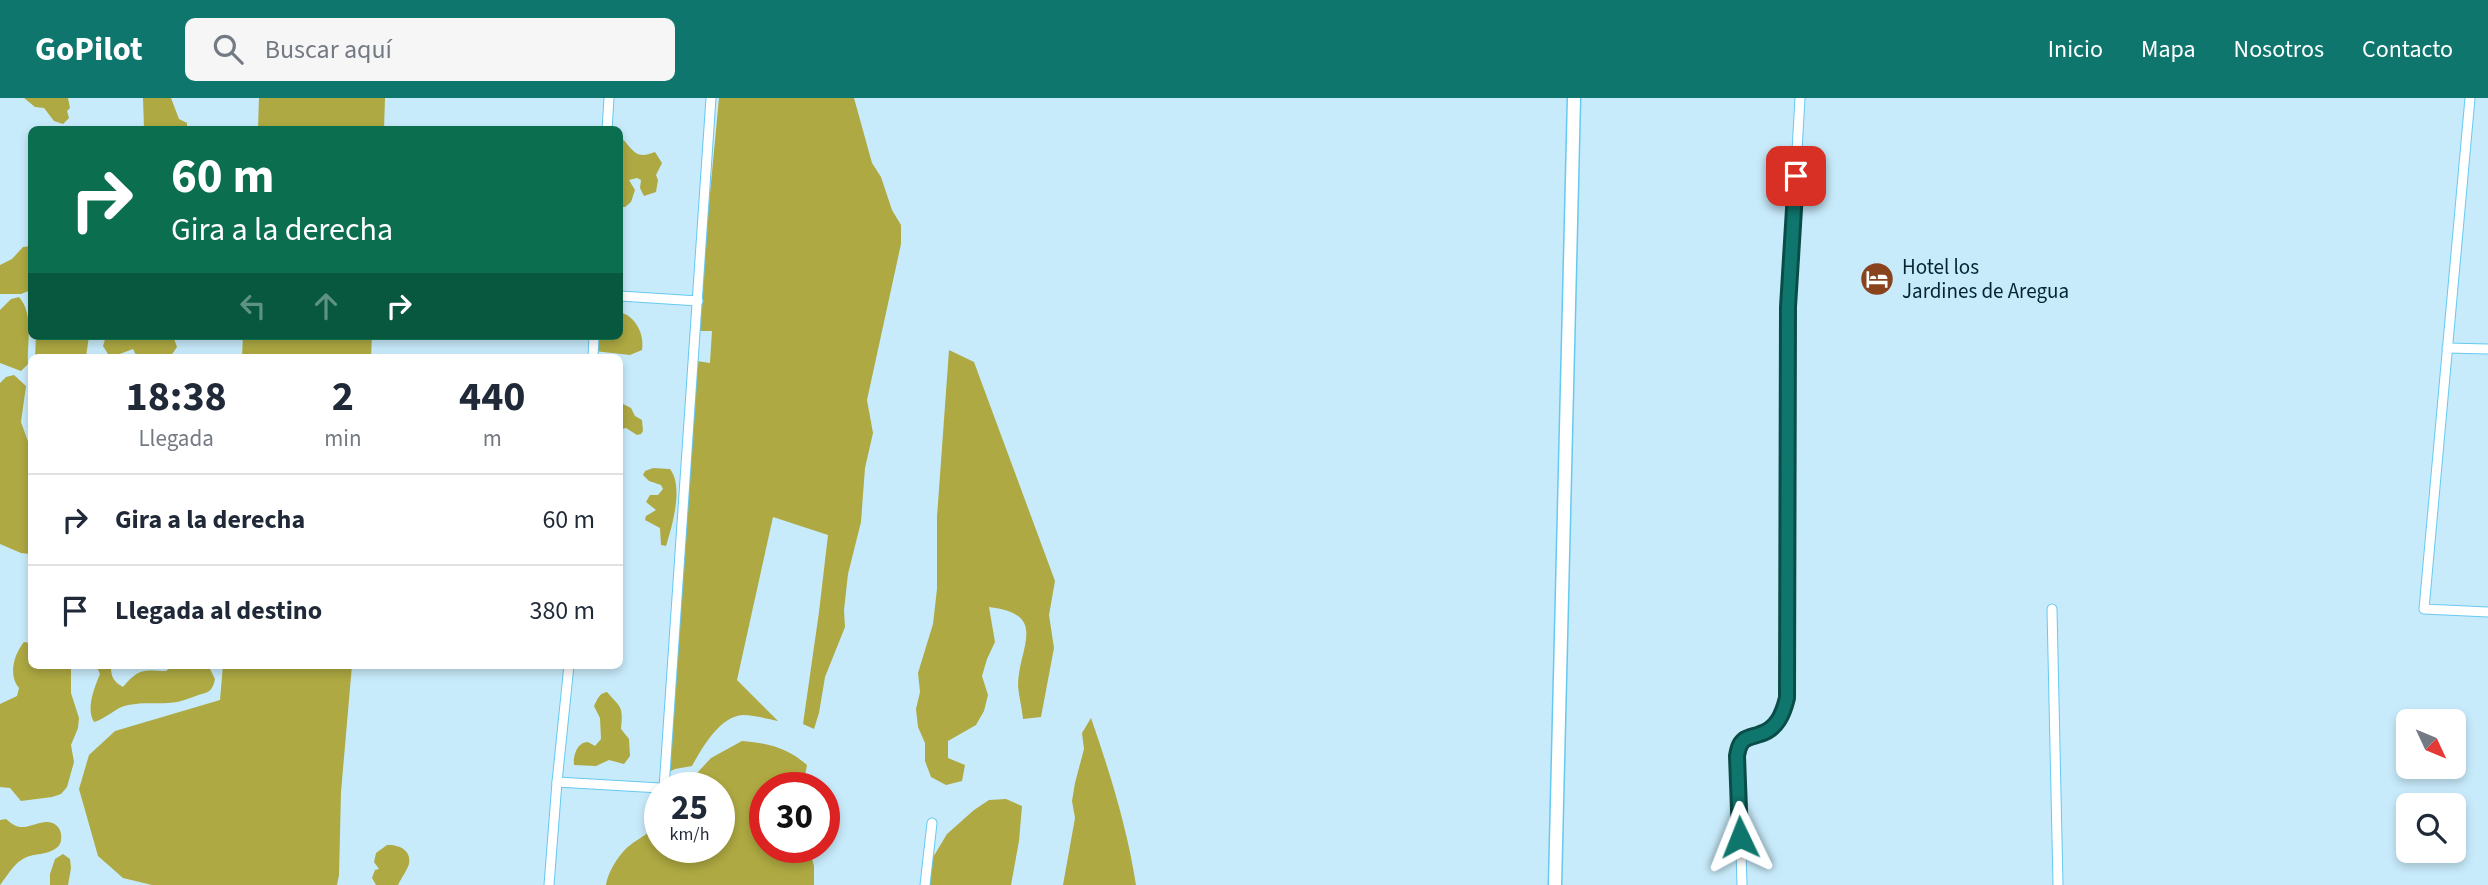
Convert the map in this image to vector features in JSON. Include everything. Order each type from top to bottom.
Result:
[{"type":"street","points":[[607,126],[609,98]]},
{"type":"street","points":[[663,772],[711,98]]},
{"type":"street","points":[[1555,885],[1574,98]]},
{"type":"street","points":[[1742,885],[1738,750],[1745,739],[1773,729],[1782,715],[1787,698],[1788,307],[1800,98]]},
{"type":"street","points":[[2470,98],[2424,609],[2488,612]]},
{"type":"street","points":[[623,296],[698,301]]},
{"type":"street","points":[[2447,348],[2488,349]]},
{"type":"street","points":[[2052,610],[2058,885]]},
{"type":"street","points":[[549,885],[569,669]]},
{"type":"street","points":[[557,782],[644,787]]},
{"type":"street","points":[[925,885],[932,823]]},
{"type":"shaded area","points":[[24,98],[68,98],[69,118],[63,124],[54,121],[44,108],[35,107]]},
{"type":"shaded area","points":[[143,98],[171,98],[179,119],[187,123],[187,126],[144,126]]},
{"type":"shaded area","points":[[259,98],[385,98],[384,126],[258,126]]},
{"type":"shaded area","points":[[719,98],[854,98],[872,163],[881,177],[892,210],[901,225],[901,244],[867,400],[873,433],[865,468],[861,522],[848,574],[845,627],[825,677],[814,729],[803,724],[828,535],[773,517],[737,680],[778,721],[747,715],[735,717],[719,727],[692,766],[665,772],[681,496],[697,361],[710,363],[712,331],[697,331]]},
{"type":"shaded area","points":[[623,139],[639,154],[655,152],[662,163],[656,175],[656,192],[644,196],[640,188],[641,180],[629,180],[635,190],[631,202],[625,207]]},
{"type":"shaded area","points":[[28,246],[28,291],[0,294],[0,265],[12,259],[23,247]]},
{"type":"shaded area","points":[[19,297],[27,311],[28,364],[21,371],[0,363],[0,310],[11,299]]},
{"type":"shaded area","points":[[623,313],[638,326],[642,350],[630,355],[594,351],[593,340],[623,340]]},
{"type":"shaded area","points":[[36,340],[88,340],[86,354],[35,354]]},
{"type":"shaded area","points":[[105,340],[174,340],[177,347],[172,354],[136,354],[133,349],[120,354],[108,354],[103,346]]},
{"type":"shaded area","points":[[243,340],[372,340],[371,354],[242,354]]},
{"type":"shaded area","points":[[949,350],[974,362],[1055,581],[1049,615],[1054,648],[1041,717],[1023,719],[1018,686],[1025,646],[1025,625],[1019,617],[1008,611],[989,607],[995,642],[982,676],[988,695],[984,711],[976,725],[948,741],[948,758],[965,765],[962,781],[946,785],[931,777],[925,761],[925,743],[918,727],[916,709],[920,692],[918,673],[933,624],[937,589],[937,517]]},
{"type":"shaded area","points":[[14,375],[26,386],[21,422],[28,442],[28,554],[0,544],[0,383],[6,377]]},
{"type":"shaded area","points":[[623,404],[642,420],[643,431],[637,435],[623,429]]},
{"type":"shaded area","points":[[653,468],[670,469],[676,486],[676,507],[666,546],[661,545],[660,528],[645,520],[646,516],[656,510],[646,502],[650,495],[658,495],[663,489],[661,485],[649,481],[643,475],[645,471]]},
{"type":"shaded area","points":[[24,642],[28,643],[28,669],[71,669],[71,693],[79,718],[71,745],[74,762],[67,787],[61,794],[52,797],[21,801],[10,788],[0,787],[0,704],[17,696],[19,688],[13,671],[17,652]]},
{"type":"shaded area","points":[[98,669],[111,669],[115,681],[123,687],[138,673],[169,669],[210,669],[215,679],[212,688],[204,693],[175,702],[128,705],[94,722],[91,705],[100,674]]},
{"type":"shaded area","points":[[223,669],[352,669],[341,792],[337,885],[152,885],[123,878],[98,856],[79,789],[89,755],[115,731],[220,700]]},
{"type":"shaded area","points":[[607,692],[620,708],[621,729],[629,739],[630,756],[624,764],[609,760],[596,766],[574,765],[575,754],[581,744],[588,742],[595,746],[601,739],[600,718],[594,706],[600,695]]},
{"type":"shaded area","points":[[1091,718],[1117,800],[1136,885],[1063,885],[1075,818],[1072,801],[1084,749],[1082,733]]},
{"type":"shaded area","points":[[742,741],[777,747],[807,765],[806,772],[749,772],[749,863],[813,863],[814,885],[606,885],[621,854],[644,836],[644,863],[735,863],[735,772],[698,772],[711,758]]},
{"type":"shaded area","points":[[1006,799],[1022,806],[1011,885],[925,885],[929,864],[947,834],[989,800]]},
{"type":"shaded area","points":[[6,819],[21,827],[53,823],[60,830],[61,836],[58,847],[20,861],[0,885],[0,820]]},
{"type":"shaded area","points":[[387,845],[403,849],[408,855],[409,864],[398,885],[376,885],[372,878],[375,870],[379,869],[374,862],[376,853]]},
{"type":"shaded area","points":[[63,854],[70,859],[68,885],[50,885],[55,859]]},
{"type":"place","name":"Hotel los Jardines de Aregua","points":[[1877,279]]},
{"type":"route","points":[[1740,837],[1737,756],[1740,744],[1745,739],[1773,729],[1782,715],[1787,698],[1788,307],[1796,176]]}]
